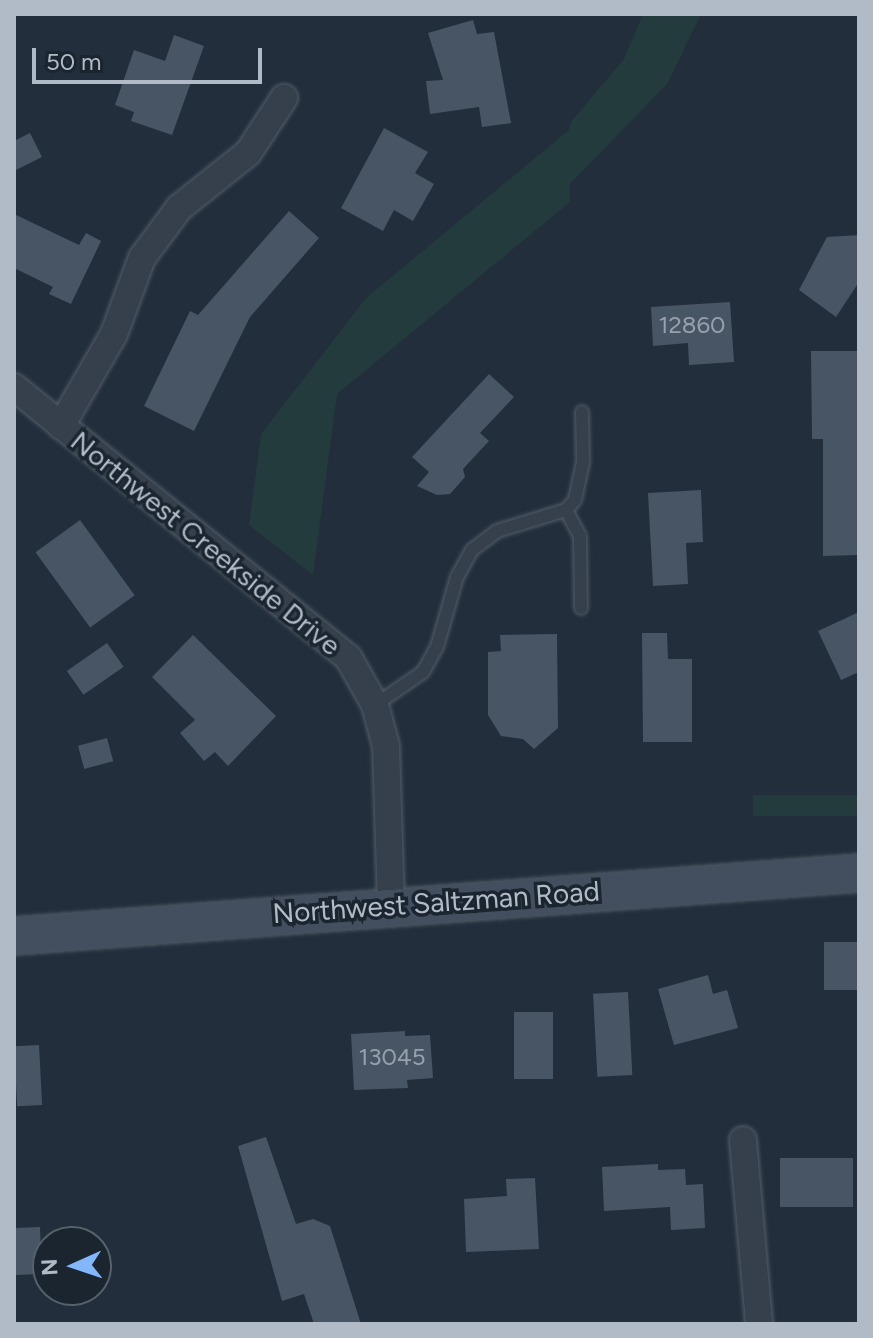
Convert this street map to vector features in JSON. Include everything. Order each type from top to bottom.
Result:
[{"type":"main road","name":"Northwest Saltzman Road","points":[[14,936],[391,905],[859,873]]},
{"type":"street","points":[[61,426],[114,334],[142,258],[179,208],[248,153],[284,98]]},
{"type":"street","name":"Northwest Creekside Drive","points":[[14,387],[348,657],[375,705],[389,771],[391,905]]},
{"type":"street","points":[[743,1140],[759,1324]]},
{"type":"lane","points":[[375,705],[423,672],[437,647],[457,577],[472,550],[497,531],[566,510],[575,500],[583,462],[582,412]]},
{"type":"lane","points":[[566,510],[580,536],[581,608]]},
{"type":"green space","points":[[643,14],[701,14],[667,84],[570,184],[570,202],[337,394],[313,575],[249,525],[261,434],[366,298],[569,130],[570,123],[624,59]]},
{"type":"green space","points":[[753,795],[859,795],[859,816],[753,816]]},
{"type":"building","points":[[473,20],[477,34],[494,32],[511,123],[482,127],[479,107],[430,114],[426,81],[443,80],[428,33]]},
{"type":"building","points":[[174,35],[204,46],[172,135],[131,121],[134,112],[115,105],[134,50],[165,61]]},
{"type":"building","points":[[384,128],[428,152],[415,173],[434,184],[413,221],[394,210],[383,231],[341,208]]},
{"type":"building","points":[[30,133],[42,157],[14,171],[14,141]]},
{"type":"building","points":[[289,211],[319,238],[250,317],[194,431],[144,406],[190,311],[198,315]]},
{"type":"building","points":[[14,214],[79,245],[86,233],[101,241],[71,304],[49,294],[53,287],[14,268]]},
{"type":"building","points":[[859,235],[859,282],[836,317],[799,290],[827,237]]},
{"type":"building","points":[[730,302],[734,362],[689,365],[688,343],[653,346],[651,307]]},
{"type":"building","points":[[811,351],[859,351],[859,555],[823,556],[823,439],[812,439]]},
{"type":"building","points":[[489,374],[514,397],[480,433],[489,441],[463,469],[465,477],[450,494],[437,495],[417,486],[429,472],[412,457]]},
{"type":"building","points":[[701,490],[703,542],[686,543],[688,584],[653,586],[648,493]]},
{"type":"building","points":[[80,520],[135,595],[90,628],[36,552]]},
{"type":"building","points":[[859,612],[859,672],[841,680],[818,631]]},
{"type":"building","points":[[642,633],[667,633],[668,659],[692,659],[692,742],[643,742]]},
{"type":"building","points":[[557,634],[558,728],[534,749],[523,739],[501,736],[488,715],[488,652],[501,651],[500,635]]},
{"type":"building","points":[[193,635],[276,716],[228,766],[215,752],[204,761],[180,733],[195,720],[152,677]]},
{"type":"building","points":[[107,643],[124,667],[83,695],[67,671]]},
{"type":"building","points":[[107,738],[113,761],[84,769],[78,746]]},
{"type":"building","points":[[824,942],[859,942],[859,990],[824,990]]},
{"type":"building","points":[[708,975],[713,994],[727,990],[738,1028],[674,1045],[658,989]]},
{"type":"building","points":[[628,992],[632,1075],[597,1077],[593,994]]},
{"type":"building","points":[[514,1012],[553,1012],[553,1079],[514,1079]]},
{"type":"building","points":[[405,1031],[405,1036],[430,1035],[433,1078],[407,1080],[408,1088],[354,1090],[351,1034]]},
{"type":"building","points":[[39,1045],[42,1105],[17,1106],[14,1046]]},
{"type":"building","points":[[266,1137],[296,1224],[313,1219],[330,1226],[361,1324],[314,1324],[304,1294],[282,1301],[238,1146]]},
{"type":"building","points":[[780,1158],[853,1158],[853,1207],[780,1207]]},
{"type":"building","points":[[658,1164],[658,1170],[685,1169],[686,1185],[703,1184],[705,1228],[671,1230],[670,1207],[604,1211],[602,1167]]},
{"type":"building","points":[[535,1178],[539,1249],[466,1252],[464,1199],[507,1196],[506,1179]]},
{"type":"building","points":[[32,1227],[32,1274],[16,1275],[14,1228]]}]
